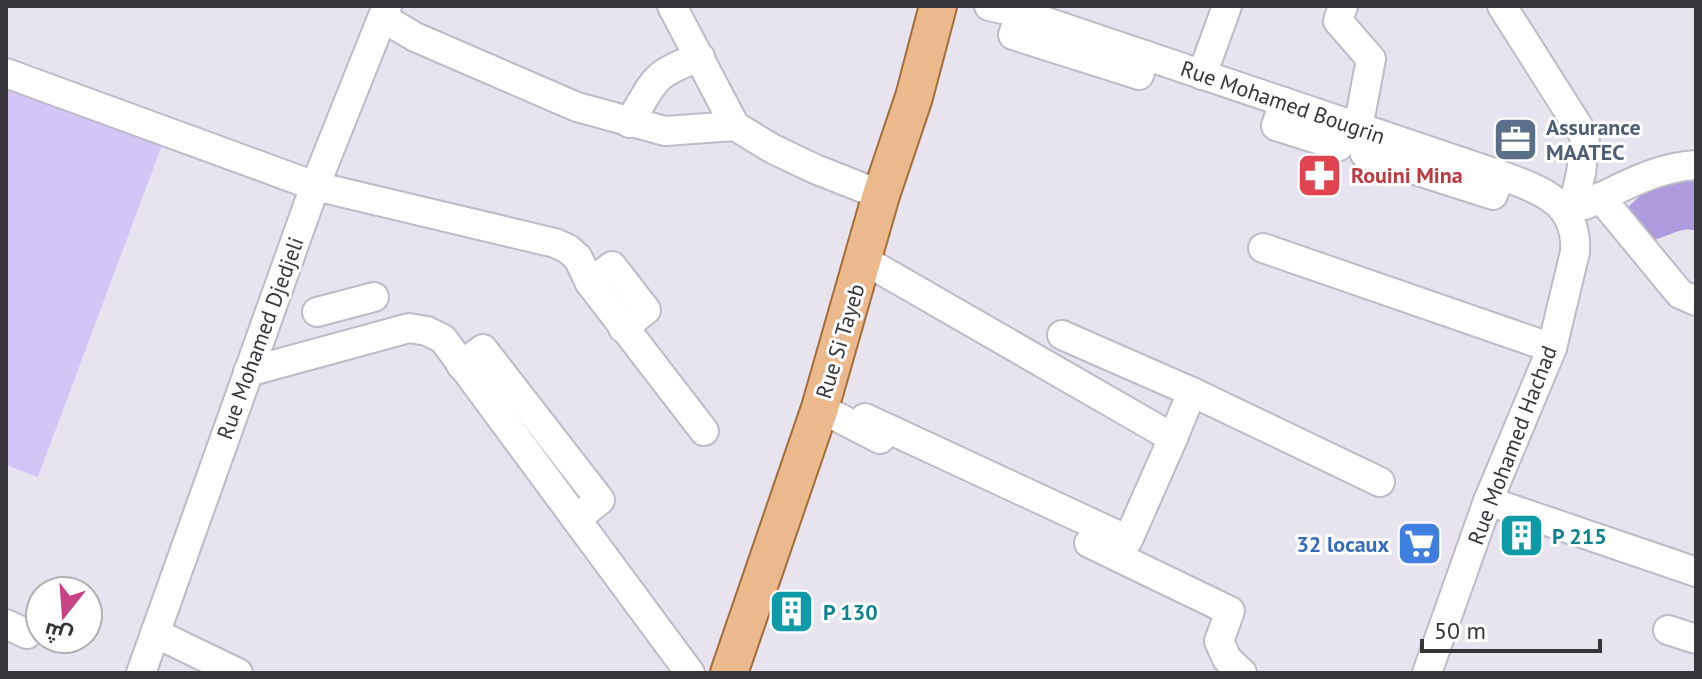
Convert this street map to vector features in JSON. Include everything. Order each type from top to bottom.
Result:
[{"type":"main road","name":"Rue Si Tayeb","points":[[738,670],[820,408],[881,195],[914,97],[938,6]]},
{"type":"street","points":[[672,6],[735,126],[815,169],[881,195]]},
{"type":"street","points":[[989,6],[1020,13],[1013,35],[1139,75],[1155,59]]},
{"type":"street","points":[[1202,75],[1227,6]]},
{"type":"street","points":[[1343,6],[1338,21],[1371,59],[1358,128],[1365,154],[1493,195],[1500,175],[1548,195],[1569,212]]},
{"type":"street","points":[[1502,6],[1585,137],[1581,173],[1569,212]]},
{"type":"street","points":[[385,12],[415,37],[577,107],[665,131],[735,126]]},
{"type":"street","name":"Rue Mohamed Djedjeli","points":[[141,673],[315,186],[385,12]]},
{"type":"street","points":[[629,123],[647,89],[660,75],[674,66],[700,57]]},
{"type":"street","points":[[1155,59],[1160,79],[1224,100],[1229,84]]},
{"type":"street","name":"Rue Mohamed Bougrin","points":[[1155,59],[1284,102],[1276,126],[1339,146],[1358,128]]},
{"type":"street","points":[[6,73],[315,186],[555,243],[568,249],[578,258],[590,283],[623,328],[704,431]]},
{"type":"street","points":[[1569,212],[1655,172],[1696,165]]},
{"type":"street","points":[[1600,197],[1680,294],[1696,301]]},
{"type":"street","name":"Rue Mohamed Hachad","points":[[1427,673],[1488,501],[1552,348],[1575,252],[1569,212]]},
{"type":"street","points":[[1263,248],[1552,348]]},
{"type":"street","points":[[864,260],[1173,438]]},
{"type":"street","points":[[317,312],[361,300],[358,342]]},
{"type":"street","points":[[248,372],[409,328],[418,328],[443,339],[690,673]]},
{"type":"street","points":[[1062,335],[1192,392],[1380,482]]},
{"type":"street","points":[[865,418],[1128,540],[1192,392]]},
{"type":"street","points":[[820,408],[925,463],[1230,611],[1219,641],[1227,659],[1242,673]]},
{"type":"street","points":[[1488,501],[1696,572]]},
{"type":"street","points":[[1668,630],[1696,639]]},
{"type":"street","points":[[155,633],[238,673]]},
{"type":"shaded area","points":[[6,88],[162,145],[38,477],[6,465]]},
{"type":"shaded area","points":[[1696,176],[1696,231],[1679,231],[1651,240],[1624,211],[1643,193]]},
{"type":"place","name":"Assurance MAATEC","points":[[1515,140]]},
{"type":"place","name":"Rouini Mina","points":[[1320,175]]},
{"type":"place","name":"P 215","points":[[1521,536]]},
{"type":"place","name":"32 locaux","points":[[1420,544]]},
{"type":"place","name":"P 130","points":[[792,612]]}]
